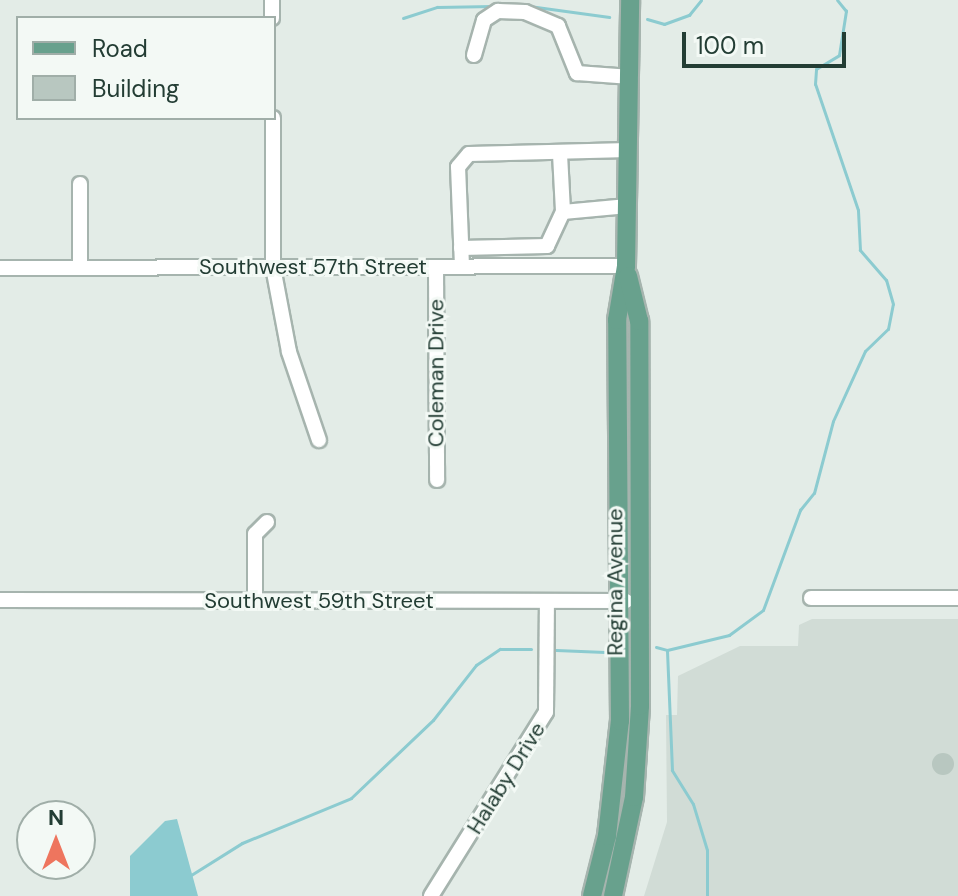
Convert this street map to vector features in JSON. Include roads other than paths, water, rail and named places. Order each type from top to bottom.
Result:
[{"type":"main road","name":"Regina Avenue","points":[[592,896],[617,776],[617,320],[626,266],[630,0]]},
{"type":"main road","name":"Regina Avenue","points":[[613,896],[634,797],[639,601],[639,321],[626,266]]},
{"type":"street","points":[[474,55],[484,20],[498,11],[525,12],[558,26],[577,73],[631,77]]},
{"type":"street","points":[[273,120],[273,267],[289,352],[319,440]]},
{"type":"street","points":[[462,266],[462,160],[497,148],[560,154],[629,150]]},
{"type":"street","points":[[461,248],[536,246],[552,242],[563,212],[560,154]]},
{"type":"street","points":[[80,184],[80,267]]},
{"type":"street","points":[[563,212],[628,206]]},
{"type":"street","points":[[536,246],[537,266]]},
{"type":"street","points":[[503,248],[504,266]]},
{"type":"street","name":"Southwest 57th Street","points":[[0,268],[626,266]]},
{"type":"street","name":"Coleman Drive","points":[[436,267],[437,480]]},
{"type":"street","points":[[255,601],[255,534],[267,522]]},
{"type":"street","points":[[811,598],[958,598]]},
{"type":"street","name":"Southwest 59th Street","points":[[0,600],[639,601]]},
{"type":"street","name":"Halaby Drive","points":[[431,896],[546,712],[547,601]]},
{"type":"water","points":[[177,819],[198,896],[130,896],[130,856],[165,821]]},
{"type":"waterway","points":[[647,19],[664,24],[689,15],[701,0]]},
{"type":"waterway","points":[[707,896],[707,850],[693,804],[672,770],[667,650],[729,635],[763,610],[800,510],[814,493],[833,421],[865,351],[888,329],[893,304],[886,280],[860,250],[858,210],[815,84],[816,69],[839,55],[846,11],[837,0]]},
{"type":"waterway","points":[[403,18],[437,7],[493,6]]},
{"type":"waterway","points":[[529,6],[609,17]]},
{"type":"waterway","points":[[656,647],[667,650]]},
{"type":"waterway","points":[[191,875],[242,843],[351,798],[433,720],[476,665],[500,649],[531,649]]},
{"type":"waterway","points":[[556,650],[605,652]]}]
